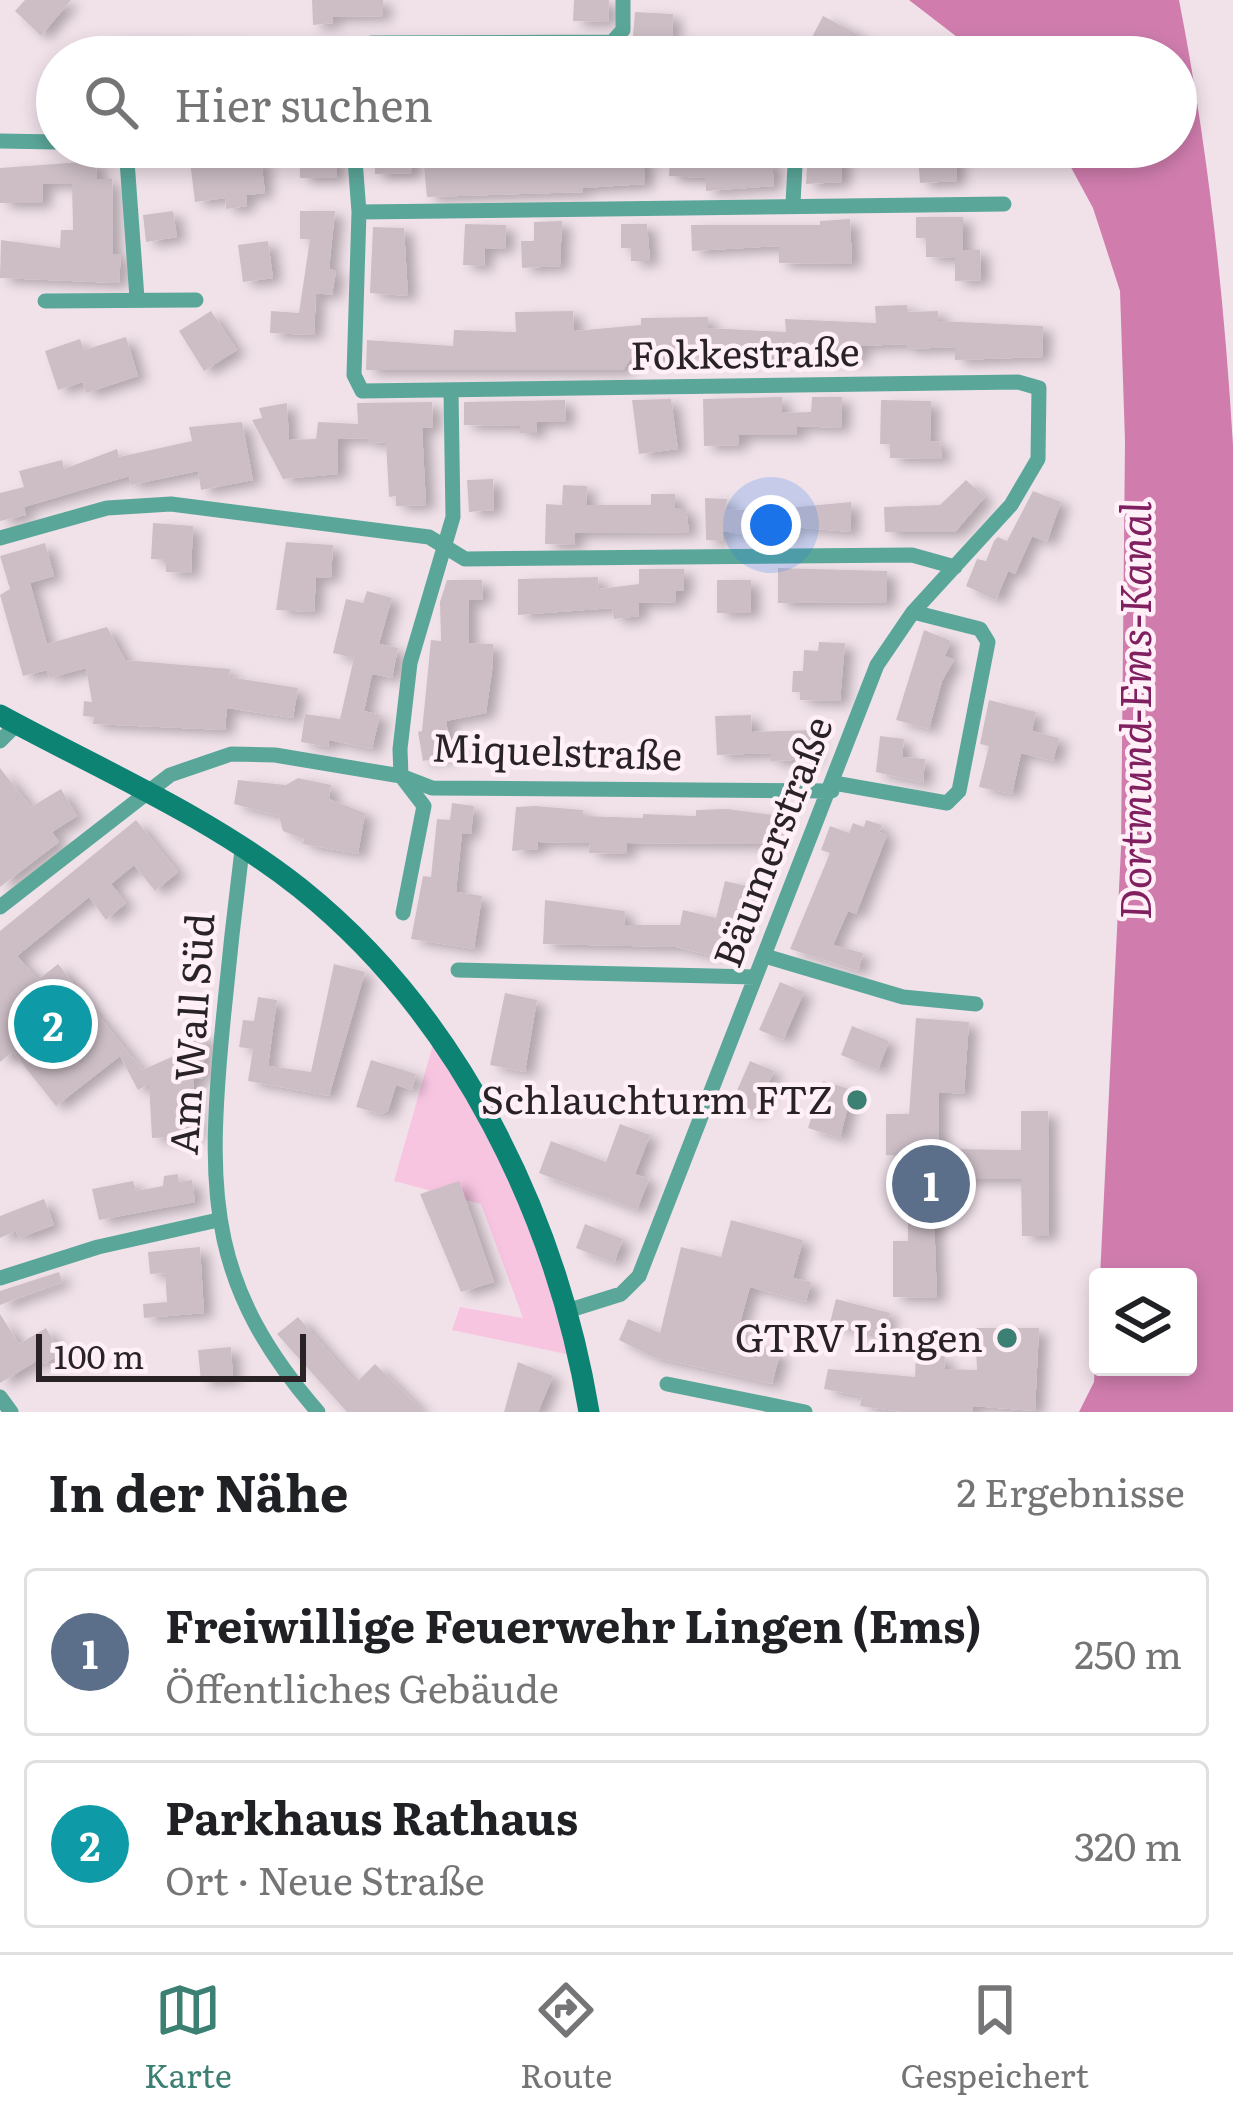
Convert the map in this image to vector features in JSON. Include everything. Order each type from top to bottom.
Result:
[{"type":"main road","points":[[9,720],[147,790],[242,850],[340,922],[380,962],[451,1057],[517,1178],[567,1312],[589,1412]]},
{"type":"street","points":[[617,36],[623,30],[623,0]]},
{"type":"street","points":[[0,141],[36,142]]},
{"type":"street","points":[[128,168],[137,298]]},
{"type":"street","points":[[356,168],[359,212],[793,203],[1004,204]]},
{"type":"street","points":[[793,203],[795,168]]},
{"type":"street","name":"Fokkestraße","points":[[359,212],[353,375],[362,391],[1018,382],[1039,388]]},
{"type":"street","points":[[45,301],[196,300]]},
{"type":"street","name":"Bäumerstraße","points":[[567,1312],[620,1294],[639,1276],[877,665],[913,612],[1011,505],[1038,459],[1039,388]]},
{"type":"street","points":[[403,913],[424,806],[401,776],[410,663],[453,517],[452,392]]},
{"type":"street","points":[[0,538],[107,508],[171,504],[429,538],[465,559],[912,555],[955,567]]},
{"type":"street","name":"Miquelstraße","points":[[0,908],[147,790],[183,768],[231,754],[275,754],[401,776],[432,788],[833,787],[947,802],[959,791],[988,642],[980,629],[913,612]]},
{"type":"street","points":[[0,741],[9,720]]},
{"type":"street","name":"Am Wall Süd","points":[[242,850],[213,1107],[218,1220],[251,1319],[273,1359],[319,1412]]},
{"type":"street","points":[[765,956],[904,997],[976,1004]]},
{"type":"street","points":[[458,970],[755,977]]},
{"type":"street","points":[[0,1278],[98,1247],[218,1220]]},
{"type":"street","points":[[667,1384],[805,1412]]},
{"type":"street","points":[[0,1397],[11,1412]]},
{"type":"shaded area","points":[[434,1041],[491,1123],[580,1357],[452,1330],[460,1307],[523,1318],[481,1204],[394,1181]]},
{"type":"water","points":[[909,0],[1179,0],[1185,36],[956,36]]},
{"type":"water","name":"Dortmund-Ems-Kanal","points":[[1197,105],[1214,222],[1233,445],[1233,1412],[1079,1412],[1094,1376],[1197,1376],[1197,1268],[1100,1268],[1121,848],[1125,441],[1120,291],[1093,208],[1071,168],[1197,168]]},
{"type":"building","points":[[25,0],[71,0],[41,36],[15,11]]},
{"type":"building","points":[[312,0],[383,0],[383,16],[332,17],[333,23],[313,25]]},
{"type":"building","points":[[574,0],[609,0],[608,22],[573,21]]},
{"type":"building","points":[[635,12],[673,14],[672,36],[633,36]]},
{"type":"building","points":[[823,16],[859,35],[858,36],[813,36]]},
{"type":"building","points":[[0,168],[96,168],[97,179],[112,179],[113,254],[121,254],[119,283],[0,278],[1,240],[60,248],[61,230],[73,230],[72,184],[43,184],[43,203],[0,203]]},
{"type":"building","points":[[191,168],[262,168],[265,193],[246,195],[247,206],[226,209],[225,198],[195,202]]},
{"type":"building","points":[[300,168],[337,168],[337,178],[300,178]]},
{"type":"building","points":[[375,168],[412,168],[412,173],[375,174]]},
{"type":"building","points":[[424,168],[644,168],[645,184],[583,188],[583,192],[427,197]]},
{"type":"building","points":[[670,168],[773,168],[774,186],[706,191],[705,178],[669,176]]},
{"type":"building","points":[[807,168],[842,168],[842,182],[806,184]]},
{"type":"building","points":[[919,168],[956,168],[957,181],[920,183]]},
{"type":"building","points":[[173,211],[177,237],[146,242],[143,215]]},
{"type":"building","points":[[300,211],[335,211],[329,269],[336,271],[332,295],[316,293],[314,335],[270,333],[271,311],[299,313],[310,239],[300,239]]},
{"type":"building","points":[[916,217],[963,217],[963,250],[980,250],[981,280],[955,281],[955,258],[926,257],[926,238],[916,238]]},
{"type":"building","points":[[850,219],[852,264],[779,263],[779,246],[692,251],[691,225],[820,225],[820,221]]},
{"type":"building","points":[[562,221],[560,266],[522,268],[521,241],[534,241],[534,222]]},
{"type":"building","points":[[465,224],[506,225],[505,249],[485,248],[484,266],[463,265]]},
{"type":"building","points":[[621,224],[647,224],[650,261],[631,261],[631,248],[621,248]]},
{"type":"building","points":[[373,227],[404,228],[408,296],[370,293]]},
{"type":"building","points":[[268,241],[273,278],[243,282],[238,245]]},
{"type":"building","points":[[907,305],[908,312],[938,311],[939,321],[1043,326],[1042,357],[955,360],[955,347],[906,349],[906,344],[860,346],[860,359],[822,359],[822,354],[726,359],[727,350],[674,351],[674,358],[631,358],[623,370],[366,370],[367,340],[453,346],[454,330],[516,332],[515,312],[573,311],[574,331],[641,325],[641,318],[708,317],[708,328],[786,332],[785,319],[876,323],[875,306]]},
{"type":"building","points":[[211,311],[237,350],[204,371],[179,331]]},
{"type":"building","points":[[126,337],[138,376],[86,393],[83,382],[58,390],[45,351],[80,339],[84,350]]},
{"type":"building","points":[[782,397],[782,413],[811,412],[812,397],[842,397],[841,428],[797,426],[797,435],[739,435],[739,445],[704,446],[703,399]]},
{"type":"building","points":[[671,399],[678,449],[639,454],[632,400]]},
{"type":"building","points":[[565,400],[566,422],[536,422],[537,433],[520,433],[520,426],[464,425],[464,402]]},
{"type":"building","points":[[881,400],[931,401],[930,441],[940,442],[942,459],[890,458],[890,444],[880,444]]},
{"type":"building","points":[[432,402],[433,427],[422,428],[426,505],[396,506],[396,496],[389,497],[386,442],[368,443],[368,438],[338,439],[338,474],[283,479],[252,420],[262,418],[259,408],[287,403],[289,440],[316,439],[318,422],[358,424],[357,403]]},
{"type":"building","points":[[242,422],[253,480],[201,490],[198,471],[131,485],[129,476],[24,507],[26,515],[0,521],[0,493],[24,487],[19,471],[62,460],[64,469],[117,449],[119,457],[192,441],[189,427]]},
{"type":"building","points":[[493,479],[494,510],[469,512],[467,480]]},
{"type":"building","points":[[966,480],[985,497],[955,532],[885,532],[884,507],[940,505]]},
{"type":"building","points":[[563,485],[587,486],[586,505],[651,505],[651,494],[675,494],[675,508],[686,508],[689,532],[575,533],[575,545],[545,544],[546,504],[562,505]]},
{"type":"building","points":[[1033,491],[1061,502],[1047,542],[1032,536],[1015,574],[1008,571],[996,600],[966,586],[977,559],[986,561],[998,537],[1007,541]]},
{"type":"building","points":[[705,498],[727,499],[726,509],[756,511],[851,502],[851,532],[792,527],[792,537],[723,531],[722,541],[706,540]]},
{"type":"building","points":[[153,523],[193,526],[191,573],[166,572],[166,560],[151,559]]},
{"type":"building","points":[[286,542],[333,545],[331,578],[316,577],[314,612],[276,610]]},
{"type":"building","points":[[45,543],[54,576],[30,583],[47,644],[107,627],[125,660],[230,669],[229,677],[298,688],[293,718],[227,708],[225,730],[93,724],[94,717],[83,716],[84,701],[92,702],[86,668],[49,678],[47,670],[23,676],[0,595],[10,589],[0,556]]},
{"type":"building","points":[[778,568],[887,571],[887,602],[778,603]]},
{"type":"building","points":[[639,569],[684,569],[684,591],[676,591],[676,602],[638,603],[639,616],[614,619],[612,608],[518,615],[518,579],[598,577],[599,589],[639,584]]},
{"type":"building","points":[[447,580],[482,580],[483,600],[469,600],[469,643],[493,644],[492,671],[486,713],[446,721],[452,755],[423,761],[418,732],[422,731],[431,640],[441,641],[440,602]]},
{"type":"building","points":[[717,580],[751,580],[751,613],[717,613]]},
{"type":"building","points":[[367,591],[392,598],[379,644],[398,648],[392,678],[372,674],[364,711],[380,715],[372,749],[329,740],[328,747],[301,742],[305,714],[340,719],[354,658],[333,653],[346,599],[363,603]]},
{"type":"building","points":[[924,630],[951,641],[945,656],[954,660],[942,681],[929,729],[896,720]]},
{"type":"building","points":[[819,642],[845,643],[840,701],[800,700],[800,692],[792,692],[793,671],[803,671],[804,650],[818,651]]},
{"type":"building","points":[[989,700],[1036,712],[1032,731],[1059,738],[1053,761],[1021,753],[1012,794],[979,787],[989,746],[980,744]]},
{"type":"building","points":[[751,715],[752,732],[812,730],[813,759],[771,761],[771,753],[717,755],[715,716]]},
{"type":"building","points":[[880,736],[904,739],[902,757],[925,759],[923,783],[876,772]]},
{"type":"building","points":[[0,768],[31,807],[61,789],[77,816],[52,832],[59,842],[0,887]]},
{"type":"building","points":[[298,778],[331,785],[329,799],[365,813],[358,854],[303,844],[304,839],[283,831],[279,816],[234,804],[238,780],[286,785]]},
{"type":"building","points":[[452,803],[474,806],[471,834],[462,833],[456,892],[482,896],[474,949],[411,939],[423,876],[431,877],[437,819],[450,820]]},
{"type":"building","points":[[516,807],[583,810],[583,816],[696,816],[696,810],[727,809],[773,815],[771,844],[627,843],[626,854],[589,853],[590,843],[538,842],[538,849],[512,851]]},
{"type":"building","points":[[136,820],[178,872],[155,891],[134,865],[111,884],[126,903],[106,920],[89,897],[17,956],[38,980],[58,964],[142,1070],[183,1052],[186,1039],[207,1033],[202,1079],[193,1078],[197,1136],[152,1138],[149,1084],[138,1090],[120,1056],[56,1106],[13,1052],[0,1062],[0,931]]},
{"type":"building","points":[[866,820],[882,825],[879,832],[887,835],[856,914],[848,911],[833,945],[863,953],[858,971],[790,949],[830,853],[821,850],[830,826],[849,833],[853,823],[864,827]]},
{"type":"building","points":[[725,881],[750,887],[739,933],[732,931],[729,945],[715,942],[712,956],[676,947],[543,944],[545,900],[625,911],[624,925],[680,925],[683,910],[716,918]]},
{"type":"building","points":[[334,964],[365,972],[329,1096],[248,1081],[253,1049],[239,1047],[243,1020],[254,1021],[258,997],[277,1000],[268,1066],[311,1072]]},
{"type":"building","points":[[780,982],[804,992],[783,1040],[759,1030]]},
{"type":"building","points":[[505,993],[537,1000],[525,1072],[490,1065]]},
{"type":"building","points":[[916,1018],[969,1022],[964,1094],[939,1092],[939,1149],[1021,1150],[1021,1111],[1048,1111],[1049,1236],[1022,1236],[1021,1179],[953,1179],[953,1190],[933,1190],[937,1298],[893,1297],[893,1241],[908,1241],[908,1155],[886,1155],[886,1114],[909,1114]]},
{"type":"building","points":[[852,1026],[889,1041],[878,1070],[841,1055]]},
{"type":"building","points":[[371,1060],[416,1074],[412,1090],[396,1085],[388,1111],[381,1114],[356,1107]]},
{"type":"building","points":[[750,1061],[774,1071],[755,1114],[731,1104]]},
{"type":"building","points":[[823,1081],[852,1090],[840,1138],[808,1128]]},
{"type":"building","points":[[620,1124],[650,1135],[635,1174],[649,1179],[637,1210],[539,1173],[551,1141],[606,1162]]},
{"type":"building","points":[[178,1174],[179,1182],[192,1180],[195,1202],[99,1220],[92,1189],[133,1181],[136,1191],[163,1186],[164,1176]]},
{"type":"building","points":[[459,1181],[494,1282],[461,1292],[420,1194]]},
{"type":"building","points":[[44,1199],[54,1225],[19,1238],[16,1231],[0,1238],[0,1216]]},
{"type":"building","points":[[731,1220],[803,1240],[793,1278],[811,1282],[806,1302],[750,1287],[735,1341],[780,1353],[772,1384],[653,1357],[619,1340],[628,1319],[660,1333],[681,1247],[721,1257]]},
{"type":"building","points":[[585,1224],[623,1239],[614,1263],[576,1248]]},
{"type":"building","points":[[200,1247],[204,1313],[144,1318],[143,1304],[167,1302],[165,1273],[150,1274],[148,1252]]},
{"type":"building","points":[[59,1272],[62,1282],[0,1305],[0,1291]]},
{"type":"building","points":[[836,1299],[890,1313],[884,1337],[830,1323]]},
{"type":"building","points":[[0,1314],[19,1344],[46,1328],[61,1354],[44,1364],[40,1359],[0,1383]]},
{"type":"building","points":[[298,1317],[356,1383],[375,1364],[424,1412],[347,1412],[277,1334]]},
{"type":"building","points":[[975,1328],[1039,1328],[1035,1411],[973,1406],[973,1412],[902,1412],[860,1406],[862,1396],[824,1389],[828,1369],[915,1377],[916,1355],[945,1356],[944,1369],[977,1370]]},
{"type":"building","points":[[231,1347],[233,1379],[201,1382],[198,1350]]},
{"type":"building","points":[[518,1362],[553,1376],[538,1412],[504,1412]]},
{"type":"place","name":"Parkhaus Rathaus","points":[[53,1024]]},
{"type":"place","name":"Schlauchturm FTZ","points":[[857,1100]]},
{"type":"place","name":"Freiwillige Feuerwehr Lingen (Ems)","points":[[931,1184]]},
{"type":"place","name":"GTRV Lingen","points":[[1007,1338]]}]
